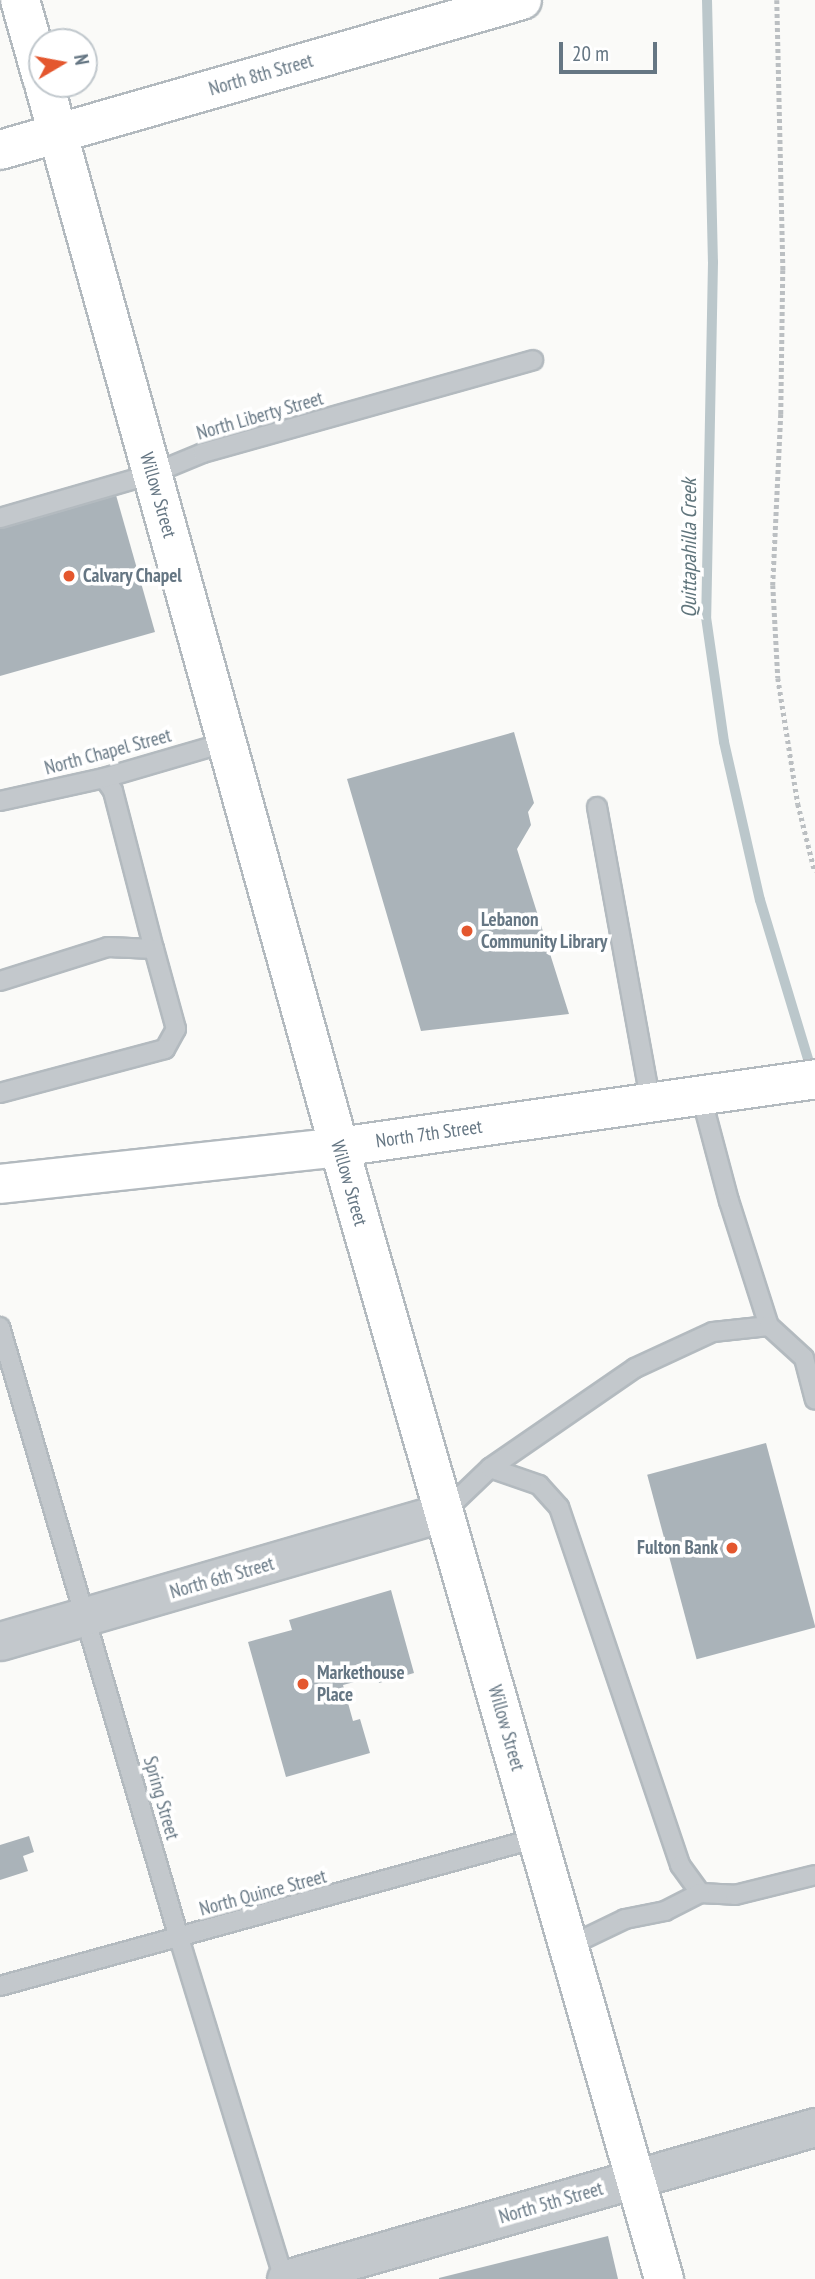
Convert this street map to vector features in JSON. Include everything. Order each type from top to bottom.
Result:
[{"type":"street","points":[[20,0],[28,28]]},
{"type":"street","name":"North 8th Street","points":[[0,150],[522,0]]},
{"type":"street","name":"Willow Street","points":[[48,98],[339,1147],[664,2279]]},
{"type":"street","name":"North 7th Street","points":[[0,1184],[339,1147],[798,1082]]},
{"type":"street","name":"North 6th Street","points":[[0,1641],[444,1512]]},
{"type":"street","name":"North 5th Street","points":[[285,2279],[815,2127]]},
{"type":"lane","name":"North Liberty Street","points":[[0,518],[152,474],[203,453],[533,360]]},
{"type":"lane","name":"North Chapel Street","points":[[0,802],[104,778],[226,742]]},
{"type":"lane","points":[[0,1093],[165,1049],[176,1029],[113,791],[104,778]]},
{"type":"lane","points":[[597,807],[651,1103]]},
{"type":"lane","points":[[0,981],[108,947],[154,949]]},
{"type":"lane","points":[[701,1096],[729,1201],[769,1326],[804,1358],[815,1400]]},
{"type":"lane","points":[[444,1512],[490,1468],[635,1368],[713,1332],[769,1326]]},
{"type":"lane","name":"Spring Street","points":[[0,1327],[180,1938],[285,2279]]},
{"type":"lane","points":[[490,1468],[539,1485],[559,1507],[680,1865],[700,1893]]},
{"type":"lane","name":"North Quince Street","points":[[0,1986],[537,1838]]},
{"type":"lane","points":[[569,1946],[625,1919],[666,1911],[700,1893],[735,1895],[815,1875]]},
{"type":"path","points":[[777,0],[783,270],[781,414],[772,585],[778,678],[798,804],[815,872]]},
{"type":"building","name":"Calvary Chapel","points":[[114,488],[155,632],[0,676],[0,520]]},
{"type":"building","name":"Lebanon Community Library","points":[[514,732],[534,803],[528,812],[531,825],[517,849],[569,1014],[421,1031],[347,779]]},
{"type":"building","name":"Fulton Bank","points":[[766,1443],[815,1628],[697,1659],[647,1475]]},
{"type":"building","name":"Markethouse Place","points":[[391,1590],[414,1673],[379,1683],[377,1676],[343,1685],[353,1721],[360,1719],[370,1753],[286,1777],[248,1642],[292,1630],[289,1620]]},
{"type":"building","points":[[29,1836],[34,1852],[23,1856],[28,1871],[0,1880],[0,1845]]},
{"type":"building","points":[[608,2236],[618,2279],[439,2279],[439,2278]]},
{"type":"waterway","name":"Quittapahilla Creek","points":[[707,0],[713,262],[706,617],[724,742],[760,900],[812,1072]]},
{"type":"place","name":"Calvary Chapel","points":[[69,576]]},
{"type":"place","name":"Lebanon Community Library","points":[[467,931]]},
{"type":"place","name":"Fulton Bank","points":[[732,1548]]},
{"type":"place","name":"Markethouse Place","points":[[303,1684]]}]
